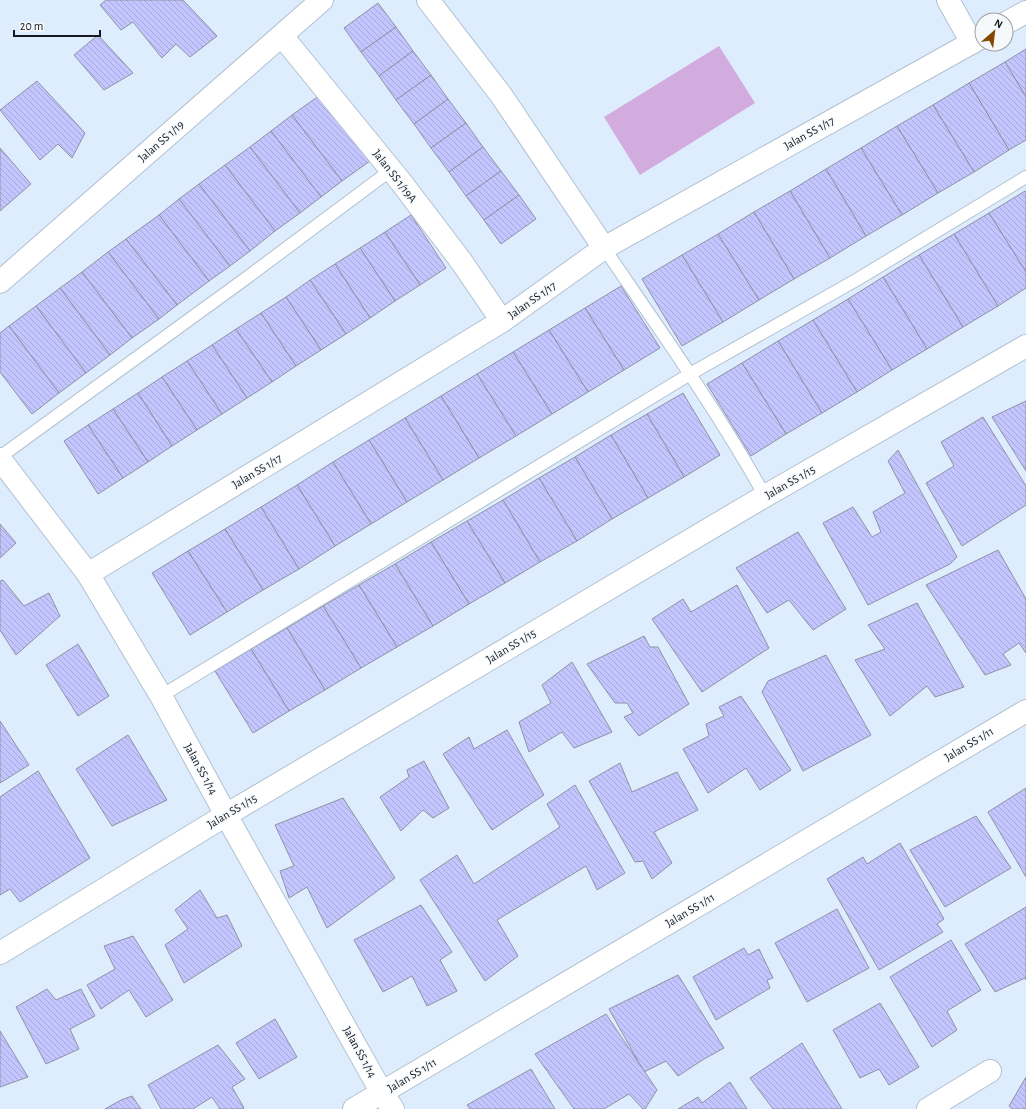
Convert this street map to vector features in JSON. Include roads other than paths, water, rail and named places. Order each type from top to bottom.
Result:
[{"type":"street","name":"Jalan SS 1/19","points":[[0,282],[322,0]]},
{"type":"street","points":[[428,0],[501,95],[604,248]]},
{"type":"street","points":[[948,0],[974,36]]},
{"type":"street","points":[[1014,19],[1026,12]]},
{"type":"street","name":"Jalan SS 1/19A","points":[[282,36],[391,170],[461,261],[502,321]]},
{"type":"street","name":"Jalan SS 1/17","points":[[88,574],[502,321],[604,248],[974,42]]},
{"type":"street","name":"Jalan SS 1/15","points":[[0,953],[226,815],[765,496],[1026,346]]},
{"type":"street","name":"Jalan SS 1/14","points":[[0,458],[88,574],[161,696],[226,815],[388,1101]]},
{"type":"street","name":"Jalan SS 1/11","points":[[354,1109],[388,1101],[1026,710]]},
{"type":"street","points":[[928,1109],[990,1071]]},
{"type":"lane","points":[[0,458],[239,284],[391,170]]},
{"type":"lane","points":[[161,696],[690,374],[858,279],[1026,177]]},
{"type":"lane","points":[[604,248],[690,374],[745,461],[765,496]]}]
